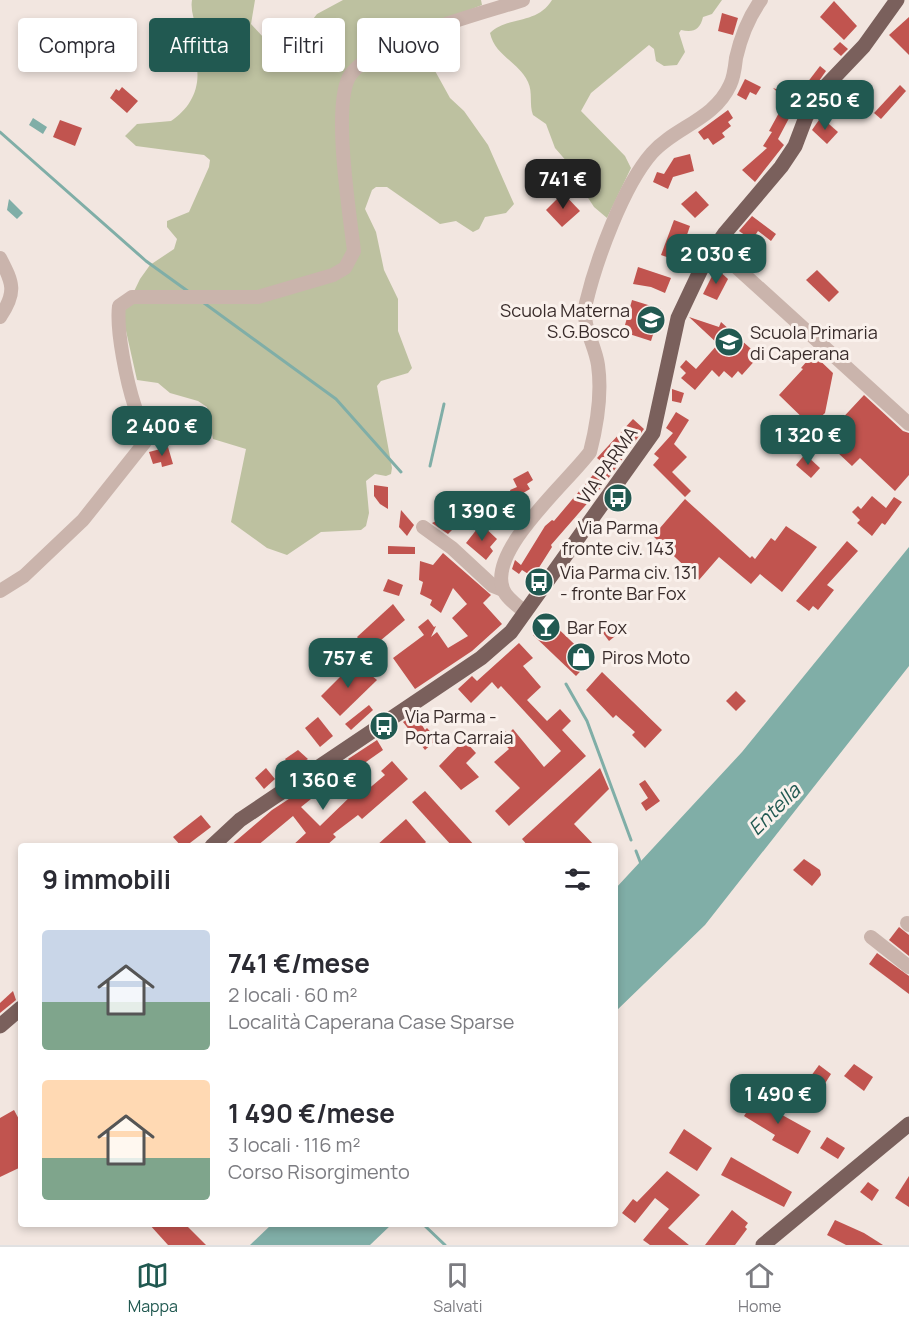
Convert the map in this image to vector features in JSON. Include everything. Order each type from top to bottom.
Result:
[{"type":"main road","name":"VIA PARMA","points":[[215,843],[240,820],[490,651],[511,632],[653,434],[678,318],[714,247],[781,167],[795,146],[806,117],[824,88],[864,46],[897,0]]},
{"type":"main road","points":[[0,1026],[18,1011]]},
{"type":"main road","points":[[766,1244],[909,1124]]},
{"type":"street","points":[[0,591],[24,576],[83,520],[145,442],[144,426],[135,407],[118,325],[119,306],[132,297],[258,297],[307,285],[345,268],[354,251],[341,117],[350,74],[384,48],[523,0]]},
{"type":"street","points":[[503,590],[500,581],[503,563],[517,536],[590,452],[599,386],[598,365],[586,327],[586,305],[625,197],[653,152],[717,105],[731,84],[740,43],[750,14],[761,0]]},
{"type":"street","points":[[714,247],[909,424]]},
{"type":"street","points":[[0,258],[13,289],[9,304],[0,317]]},
{"type":"street","points":[[423,527],[452,548],[493,586],[503,590],[525,612]]},
{"type":"street","points":[[871,937],[909,967]]},
{"type":"green space","points":[[192,0],[255,0],[251,24],[262,36],[262,72],[345,72],[345,18],[314,18],[343,0],[481,0],[482,5],[450,18],[357,18],[357,72],[436,72],[450,98],[464,111],[488,145],[514,204],[506,213],[485,217],[479,229],[473,232],[456,221],[440,224],[387,187],[376,187],[372,190],[365,209],[376,232],[384,270],[398,299],[398,331],[412,368],[408,373],[381,381],[377,386],[392,468],[391,474],[386,476],[375,474],[366,481],[369,513],[366,526],[361,530],[321,532],[287,555],[267,548],[231,522],[246,449],[213,439],[207,407],[198,401],[170,393],[158,383],[137,380],[124,322],[125,310],[140,279],[150,265],[174,249],[177,239],[167,227],[167,221],[189,212],[210,160],[204,155],[136,146],[125,136],[137,124],[171,121],[183,111],[195,91],[197,72],[250,72],[250,18],[193,18]]},
{"type":"green space","points":[[552,0],[722,0],[712,14],[703,17],[700,25],[695,29],[681,30],[679,33],[685,52],[677,65],[664,66],[656,61],[654,49],[649,45],[591,93],[581,111],[625,156],[631,168],[607,218],[594,207],[581,187],[575,171],[555,148],[546,124],[533,115],[528,82],[519,69],[497,47],[490,33],[505,24],[538,13]]},
{"type":"water","points":[[33,118],[47,127],[43,134],[29,125]]},
{"type":"water","points":[[9,199],[23,213],[17,219],[7,210]]},
{"type":"water","name":"Entella","points":[[909,547],[909,666],[705,925],[618,1009],[618,886],[742,752]]},
{"type":"water","points":[[269,1227],[389,1227],[370,1245],[250,1245]]},
{"type":"building","points":[[834,1],[857,26],[844,40],[820,17]]},
{"type":"building","points":[[722,13],[738,18],[733,35],[718,31]]},
{"type":"building","points":[[909,17],[909,55],[889,35]]},
{"type":"building","points":[[840,42],[848,49],[841,56],[833,49]]},
{"type":"building","points":[[820,66],[826,71],[805,101],[797,96]]},
{"type":"building","points":[[745,79],[761,87],[756,95],[750,92],[746,100],[737,95]]},
{"type":"building","points":[[900,85],[906,91],[881,119],[874,113]]},
{"type":"building","points":[[122,87],[138,101],[127,113],[110,98],[116,89],[119,91]]},
{"type":"building","points":[[773,88],[797,96],[796,105],[778,139],[784,145],[755,182],[742,170],[767,148],[763,146],[786,100]]},
{"type":"building","points":[[728,110],[733,118],[728,122],[731,126],[722,133],[725,137],[713,145],[708,138],[704,140],[698,132]]},
{"type":"building","points":[[821,117],[838,132],[827,144],[812,130]]},
{"type":"building","points":[[60,120],[82,128],[75,146],[53,137]]},
{"type":"building","points":[[690,154],[694,171],[673,177],[668,189],[653,182],[657,172],[664,174],[674,158]]},
{"type":"building","points":[[696,191],[709,205],[695,218],[681,204]]},
{"type":"building","points":[[563,193],[580,211],[562,227],[546,210]]},
{"type":"building","points":[[752,216],[776,234],[771,241],[758,231],[752,240],[739,231]]},
{"type":"building","points":[[674,220],[690,226],[678,261],[661,255]]},
{"type":"building","points":[[638,267],[671,278],[665,293],[651,287],[633,284]]},
{"type":"building","points":[[716,268],[728,279],[717,300],[703,294]]},
{"type":"building","points":[[817,270],[839,292],[829,302],[806,280]]},
{"type":"building","points":[[632,300],[661,309],[651,341],[623,332]]},
{"type":"building","points":[[689,317],[719,327],[721,322],[759,356],[742,375],[738,371],[732,378],[724,371],[719,377],[712,370],[695,390],[681,378],[686,373],[680,367],[686,360],[696,369],[718,344]]},
{"type":"building","points":[[813,354],[833,373],[825,413],[811,426],[779,395],[803,369],[801,368]]},
{"type":"building","points":[[672,389],[684,393],[681,403],[672,401]]},
{"type":"building","points":[[864,395],[903,431],[909,433],[909,475],[895,491],[860,458],[852,466],[823,439]]},
{"type":"building","points":[[676,412],[689,420],[674,444],[687,457],[672,472],[691,491],[685,497],[653,465],[659,458],[654,454],[673,433],[666,428]]},
{"type":"building","points":[[633,419],[644,429],[605,483],[551,545],[552,547],[533,577],[522,570],[519,574],[512,569],[515,560],[521,565],[545,526],[552,520],[554,521],[603,463],[597,458]]},
{"type":"building","points":[[168,447],[173,464],[162,467],[161,462],[153,464],[149,452]]},
{"type":"building","points":[[805,454],[820,468],[811,478],[796,465]]},
{"type":"building","points":[[528,471],[533,480],[527,484],[530,489],[513,499],[510,490],[517,487],[513,479]]},
{"type":"building","points":[[374,485],[388,487],[388,509],[374,496]]},
{"type":"building","points":[[872,496],[886,508],[894,497],[902,502],[885,525],[882,523],[872,536],[857,523],[860,520],[852,512],[858,506],[861,509]]},
{"type":"building","points":[[495,497],[498,508],[489,510],[486,499]]},
{"type":"building","points":[[685,499],[750,558],[752,556],[755,559],[771,538],[775,541],[786,526],[817,547],[782,592],[760,574],[751,584],[719,557],[699,580],[653,536]]},
{"type":"building","points":[[401,510],[414,525],[407,536],[399,527]]},
{"type":"building","points":[[443,518],[454,528],[448,534],[432,523]]},
{"type":"building","points":[[481,524],[497,539],[490,547],[493,551],[486,560],[466,543]]},
{"type":"building","points":[[847,541],[858,551],[827,585],[834,590],[818,610],[813,606],[809,611],[796,601]]},
{"type":"building","points":[[388,546],[415,547],[415,554],[388,554]]},
{"type":"building","points":[[443,553],[491,595],[483,603],[502,624],[472,651],[415,689],[393,658],[424,635],[418,627],[428,619],[434,627],[436,626],[431,637],[437,632],[448,648],[468,636],[452,618],[467,604],[453,588],[441,613],[430,605],[432,600],[420,594],[423,582],[419,580],[420,561],[433,565]]},
{"type":"building","points":[[388,579],[403,585],[399,596],[383,591]]},
{"type":"building","points":[[393,604],[405,620],[368,651],[357,637]]},
{"type":"building","points":[[548,619],[591,660],[576,676],[533,635]]},
{"type":"building","points":[[617,621],[624,629],[609,641],[603,633]]},
{"type":"building","points":[[519,643],[533,658],[523,666],[541,687],[527,700],[547,721],[560,709],[571,721],[562,730],[586,756],[509,826],[495,811],[520,788],[494,762],[509,749],[499,738],[506,731],[508,734],[513,729],[544,767],[561,751],[501,686],[498,689],[492,682],[471,703],[458,689],[472,676],[477,681]]},
{"type":"building","points":[[355,662],[377,680],[340,716],[321,696]]},
{"type":"building","points":[[602,672],[662,730],[645,748],[632,735],[635,732],[616,715],[613,718],[586,690]]},
{"type":"building","points":[[736,691],[746,701],[736,711],[726,701]]},
{"type":"building","points":[[369,705],[373,710],[351,730],[345,724]]},
{"type":"building","points":[[415,714],[425,730],[427,728],[437,739],[425,750],[403,722]]},
{"type":"building","points":[[318,717],[333,736],[320,747],[305,728]]},
{"type":"building","points":[[377,740],[383,750],[356,769],[348,759]]},
{"type":"building","points":[[464,740],[476,753],[466,763],[479,777],[461,790],[439,766]]},
{"type":"building","points":[[298,750],[308,759],[292,769],[285,759]]},
{"type":"building","points":[[392,761],[408,779],[362,819],[358,815],[333,834],[336,837],[329,843],[295,843],[306,833],[293,816],[261,843],[234,843],[272,810],[327,774],[337,787],[318,798],[316,795],[301,807],[320,826],[356,791],[360,796],[385,775],[381,771]]},
{"type":"building","points":[[266,768],[275,779],[264,789],[255,778]]},
{"type":"building","points":[[600,768],[609,789],[574,824],[592,843],[525,843],[522,839]]},
{"type":"building","points":[[645,780],[660,801],[646,811],[641,803],[648,798],[639,784]]},
{"type":"building","points":[[425,791],[472,843],[449,843],[412,802]]},
{"type":"building","points":[[201,815],[211,827],[190,843],[178,843],[173,837]]},
{"type":"building","points":[[406,819],[426,842],[425,843],[379,843]]},
{"type":"building","points":[[804,859],[820,870],[821,875],[812,886],[793,870]]},
{"type":"building","points":[[899,927],[909,935],[909,956],[889,940]]},
{"type":"building","points":[[877,953],[909,976],[909,994],[869,964]]},
{"type":"building","points":[[13,991],[16,1000],[0,1013],[0,1003]]},
{"type":"building","points":[[854,1064],[873,1077],[864,1091],[844,1076]]},
{"type":"building","points":[[819,1065],[831,1074],[824,1085],[811,1076]]},
{"type":"building","points":[[757,1096],[777,1108],[775,1111],[811,1131],[798,1154],[772,1140],[775,1135],[744,1116]]},
{"type":"building","points":[[14,1110],[18,1117],[18,1168],[0,1177],[0,1118]]},
{"type":"building","points":[[684,1129],[712,1148],[697,1171],[669,1153]]},
{"type":"building","points":[[827,1137],[845,1148],[838,1159],[820,1148]]},
{"type":"building","points":[[731,1157],[792,1192],[784,1207],[721,1175]]},
{"type":"building","points":[[667,1171],[700,1195],[668,1228],[689,1245],[650,1245],[643,1240],[669,1209],[655,1198],[635,1223],[622,1213],[633,1199],[637,1202]]},
{"type":"building","points":[[909,1176],[909,1207],[895,1198]]},
{"type":"building","points":[[868,1182],[879,1190],[872,1201],[860,1192]]},
{"type":"building","points":[[732,1210],[748,1223],[745,1227],[747,1229],[735,1245],[705,1245]]},
{"type":"building","points":[[835,1220],[864,1233],[883,1245],[846,1245],[827,1235]]},
{"type":"building","points":[[152,1227],[188,1227],[206,1245],[168,1245]]},
{"type":"waterway","points":[[0,132],[146,261],[189,292]]},
{"type":"waterway","points":[[204,303],[336,399],[401,472]]},
{"type":"waterway","points":[[430,466],[444,404]]},
{"type":"waterway","points":[[566,684],[587,721],[631,840]]},
{"type":"waterway","points":[[636,851],[641,864]]},
{"type":"waterway","points":[[426,1227],[445,1245]]},
{"type":"place","name":"Scuola Materna S.G.Bosco","points":[[651,320]]},
{"type":"place","name":"Scuola Primaria di Caperana","points":[[729,342]]},
{"type":"place","name":"Via Parma fronte civ. 143","points":[[618,498]]},
{"type":"place","name":"Via Parma civ. 131 - fronte Bar Fox","points":[[539,582]]},
{"type":"place","name":"Bar Fox","points":[[546,627]]},
{"type":"place","name":"Piros Moto","points":[[581,657]]},
{"type":"place","name":"Via Parma - Porta Carraia","points":[[384,726]]}]
